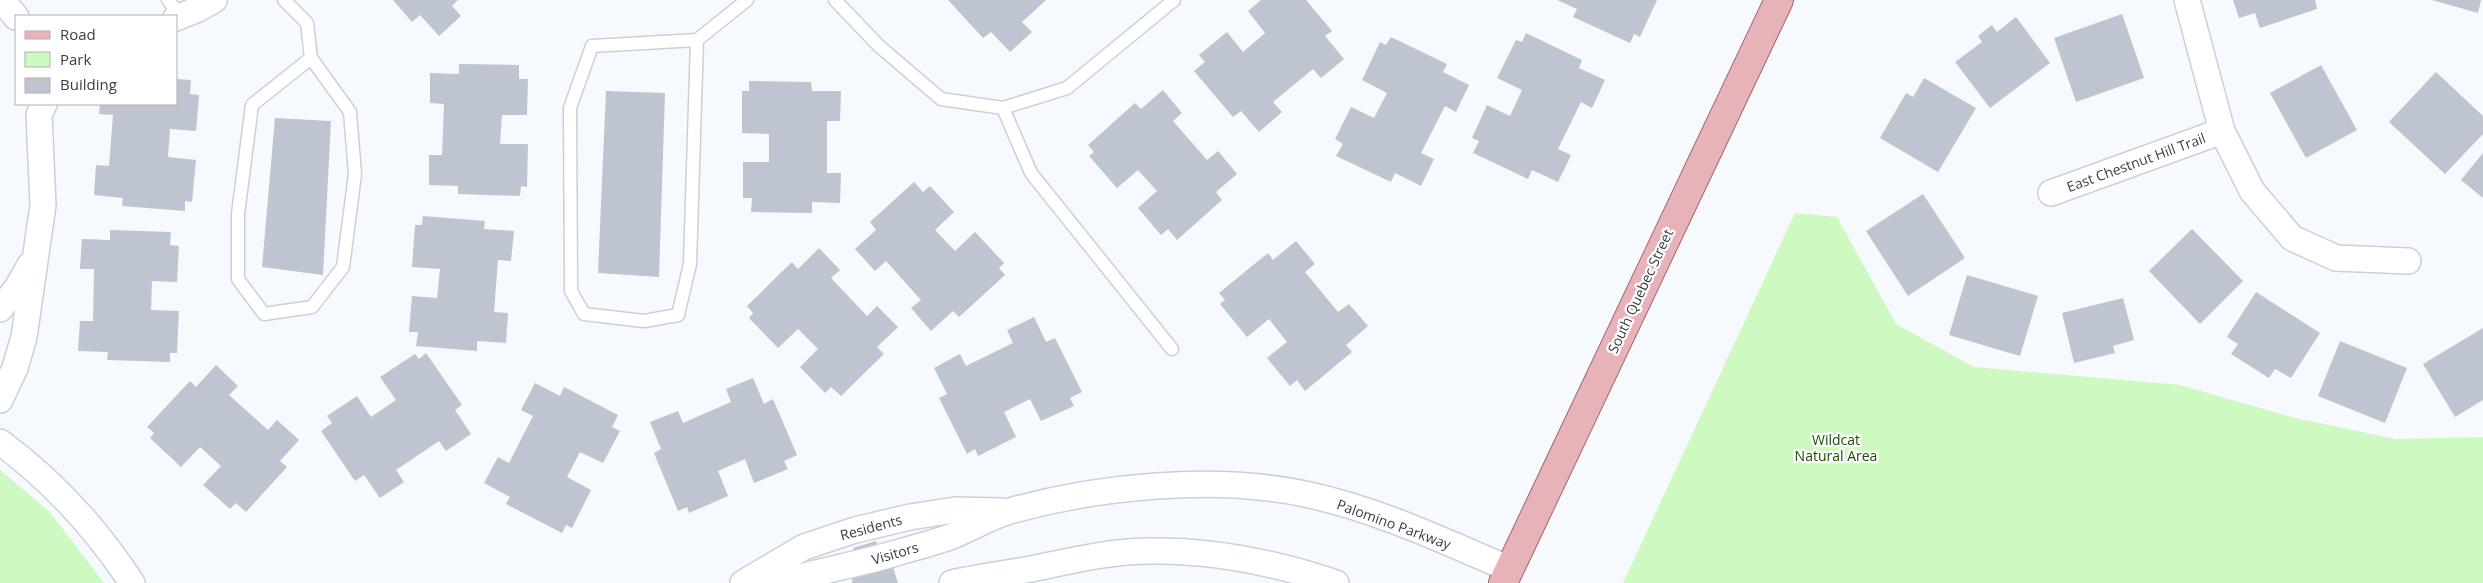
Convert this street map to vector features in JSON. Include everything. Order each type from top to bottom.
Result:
[{"type":"main road","name":"South Quebec Street","points":[[1506,576],[1779,0]]},
{"type":"street","points":[[2,0],[15,16]]},
{"type":"street","points":[[175,11],[214,0]]},
{"type":"street","points":[[2187,0],[2222,131],[2252,192],[2292,238],[2336,258],[2408,260]]},
{"type":"street","points":[[0,400],[15,368],[24,337],[43,205],[39,115],[44,105]]},
{"type":"street","name":"East Chestnut Hill Trail","points":[[2051,194],[2222,131]]},
{"type":"street","points":[[0,309],[17,288],[35,256]]},
{"type":"street","points":[[0,442],[25,460],[60,492],[93,529],[132,583]]},
{"type":"street","name":"Palomino Parkway","points":[[1009,512],[1087,495],[1141,487],[1198,484],[1257,486],[1304,494],[1356,507],[1406,525],[1506,576]]},
{"type":"street","name":"Residents","points":[[743,583],[804,547],[855,530],[910,517],[955,510],[1009,512]]},
{"type":"street","name":"Visitors","points":[[777,583],[916,547],[951,536],[1009,512]]},
{"type":"street","points":[[952,583],[1016,577],[1110,554],[1149,551],[1190,552],[1266,563],[1336,583]]},
{"type":"lane","points":[[284,0],[307,23],[311,58],[350,112],[355,174],[343,267],[312,308],[264,314],[238,279],[238,214],[252,106],[311,58]]},
{"type":"lane","points":[[697,40],[690,264],[678,315],[644,321],[584,314],[571,291],[570,108],[592,46],[697,40],[747,0]]},
{"type":"lane","points":[[835,0],[879,46],[941,99],[1003,108],[1067,88],[1174,0]]},
{"type":"lane","points":[[1003,108],[1032,174],[1172,349]]},
{"type":"green space","name":"Wildcat Natural Area","points":[[1795,213],[1837,217],[1896,324],[1974,367],[2180,385],[2295,418],[2396,439],[2483,437],[2483,583],[1623,583]]},
{"type":"green space","points":[[0,470],[49,511],[104,583],[0,583]]},
{"type":"building","points":[[393,0],[458,0],[452,6],[461,16],[439,36],[420,15],[412,22]]},
{"type":"building","points":[[948,0],[1046,0],[1022,22],[1032,32],[1010,52],[991,32],[983,38]]},
{"type":"building","points":[[1261,0],[1306,0],[1332,31],[1325,36],[1344,59],[1321,78],[1313,69],[1273,102],[1282,112],[1259,132],[1241,111],[1233,117],[1194,71],[1205,62],[1199,55],[1227,32],[1243,52],[1265,33],[1248,11]]},
{"type":"building","points":[[1557,0],[1657,0],[1640,37],[1634,34],[1630,43],[1573,17],[1577,9]]},
{"type":"building","points":[[2233,0],[2315,0],[2317,9],[2260,28],[2255,13],[2239,18]]},
{"type":"building","points":[[2432,0],[2481,0],[2478,13]]},
{"type":"building","points":[[2122,14],[2144,78],[2076,102],[2054,38]]},
{"type":"building","points":[[2016,17],[2050,63],[1990,108],[1955,62],[1982,42],[1978,36],[1992,25],[1997,32]]},
{"type":"building","points":[[1526,33],[1582,60],[1579,68],[1605,80],[1592,108],[1581,102],[1558,149],[1571,155],[1558,182],[1532,170],[1528,179],[1473,153],[1479,141],[1472,138],[1487,105],[1510,116],[1522,90],[1497,78],[1516,40],[1522,42]]},
{"type":"building","points":[[1391,37],[1447,64],[1443,72],[1469,85],[1456,112],[1445,106],[1421,153],[1434,159],[1421,186],[1395,173],[1391,182],[1336,156],[1343,144],[1335,139],[1351,107],[1374,118],[1387,93],[1362,80],[1380,42],[1386,45]]},
{"type":"building","points":[[459,64],[519,65],[519,79],[528,79],[527,115],[502,115],[500,144],[528,144],[527,187],[521,186],[520,196],[458,194],[458,186],[429,185],[429,155],[442,155],[444,104],[430,103],[430,73],[459,74]]},
{"type":"building","points":[[2321,65],[2357,130],[2306,158],[2270,93]]},
{"type":"building","points":[[2436,72],[2483,116],[2483,134],[2445,174],[2389,122]]},
{"type":"building","points":[[1924,78],[1976,108],[1938,172],[1880,138],[1906,93],[1913,97]]},
{"type":"building","points":[[178,79],[191,80],[190,94],[199,95],[196,131],[170,129],[168,157],[196,160],[192,202],[185,201],[185,211],[122,206],[123,198],[94,195],[96,165],[109,166],[113,115],[99,114],[100,105],[178,105]]},
{"type":"building","points":[[749,81],[811,82],[812,91],[841,91],[840,121],[827,121],[827,173],[841,173],[840,203],[812,202],[812,213],[751,212],[752,198],[743,198],[743,162],[769,162],[769,134],[742,133],[742,91],[749,91]]},
{"type":"building","points":[[1163,90],[1182,113],[1173,121],[1207,160],[1218,151],[1237,174],[1216,192],[1222,200],[1177,240],[1168,229],[1161,235],[1138,208],[1157,191],[1138,170],[1117,188],[1089,156],[1094,152],[1088,145],[1135,103],[1141,109]]},
{"type":"building","points":[[606,91],[665,93],[659,277],[598,273]]},
{"type":"building","points":[[275,118],[331,121],[323,275],[262,267]]},
{"type":"building","points":[[2483,153],[2483,198],[2461,180]]},
{"type":"building","points":[[914,182],[923,192],[930,186],[954,212],[935,230],[955,251],[975,232],[1004,263],[999,268],[1005,275],[959,317],[953,311],[931,331],[911,308],[921,300],[886,261],[875,271],[855,249],[876,230],[870,222]]},
{"type":"building","points":[[1923,194],[1965,258],[1908,296],[1866,231]]},
{"type":"building","points":[[423,216],[485,221],[484,229],[514,231],[511,261],[498,260],[494,312],[508,313],[506,343],[477,341],[477,351],[416,346],[418,332],[409,332],[412,296],[437,298],[440,269],[412,267],[415,225],[422,225]]},
{"type":"building","points":[[2192,229],[2243,281],[2200,324],[2149,271]]},
{"type":"building","points":[[110,230],[171,232],[170,245],[179,246],[177,282],[152,281],[151,310],[179,311],[177,353],[170,353],[170,362],[107,360],[108,352],[78,351],[80,321],[93,321],[94,269],[80,269],[82,239],[110,240]]},
{"type":"building","points":[[1296,241],[1315,264],[1305,272],[1338,312],[1349,304],[1368,326],[1346,345],[1352,352],[1305,391],[1297,380],[1290,386],[1267,358],[1287,342],[1269,319],[1247,337],[1220,304],[1225,300],[1219,293],[1268,253],[1273,260]]},
{"type":"building","points":[[819,248],[840,270],[831,278],[867,316],[877,306],[898,327],[877,347],[884,354],[841,396],[831,387],[825,393],[800,367],[818,349],[798,329],[778,348],[749,318],[753,313],[747,306],[792,262],[798,269]]},
{"type":"building","points":[[1967,275],[2038,296],[2020,356],[1949,335]]},
{"type":"building","points":[[2256,292],[2320,333],[2291,378],[2275,369],[2269,378],[2231,354],[2238,344],[2227,337]]},
{"type":"building","points":[[2123,298],[2134,340],[2113,346],[2115,353],[2074,363],[2062,313]]},
{"type":"building","points":[[1034,317],[1046,342],[1055,338],[1082,392],[1070,398],[1074,406],[1041,421],[1030,399],[1004,412],[1016,437],[978,456],[975,449],[967,454],[939,398],[947,394],[934,368],[960,354],[966,366],[1013,343],[1007,330]]},
{"type":"building","points":[[2483,328],[2483,400],[2455,417],[2423,364]]},
{"type":"building","points":[[2340,341],[2407,368],[2385,423],[2318,396]]},
{"type":"building","points":[[426,353],[462,405],[455,410],[471,434],[446,451],[439,441],[396,470],[404,482],[380,498],[364,475],[355,481],[321,431],[332,423],[327,416],[357,396],[371,417],[396,400],[380,377],[415,354],[419,359]]},
{"type":"building","points":[[216,365],[238,386],[229,395],[268,430],[277,420],[299,440],[280,461],[287,467],[246,512],[236,503],[230,509],[203,485],[221,466],[200,447],[181,467],[150,438],[154,433],[147,427],[190,381],[196,387]]},
{"type":"building","points":[[753,378],[764,404],[773,399],[797,455],[784,461],[788,469],[754,483],[745,459],[718,471],[728,496],[689,513],[687,507],[678,511],[654,453],[661,449],[650,422],[678,411],[683,423],[731,402],[726,389]]},
{"type":"building","points":[[535,383],[560,396],[564,387],[618,415],[612,427],[620,431],[603,463],[580,452],[567,477],[591,490],[572,528],[566,525],[562,533],[506,504],[510,497],[484,483],[498,457],[509,463],[533,416],[521,410]]},
{"type":"building","points":[[876,541],[882,562],[887,561],[893,567],[898,583],[852,583],[853,573],[859,568],[853,548]]}]
